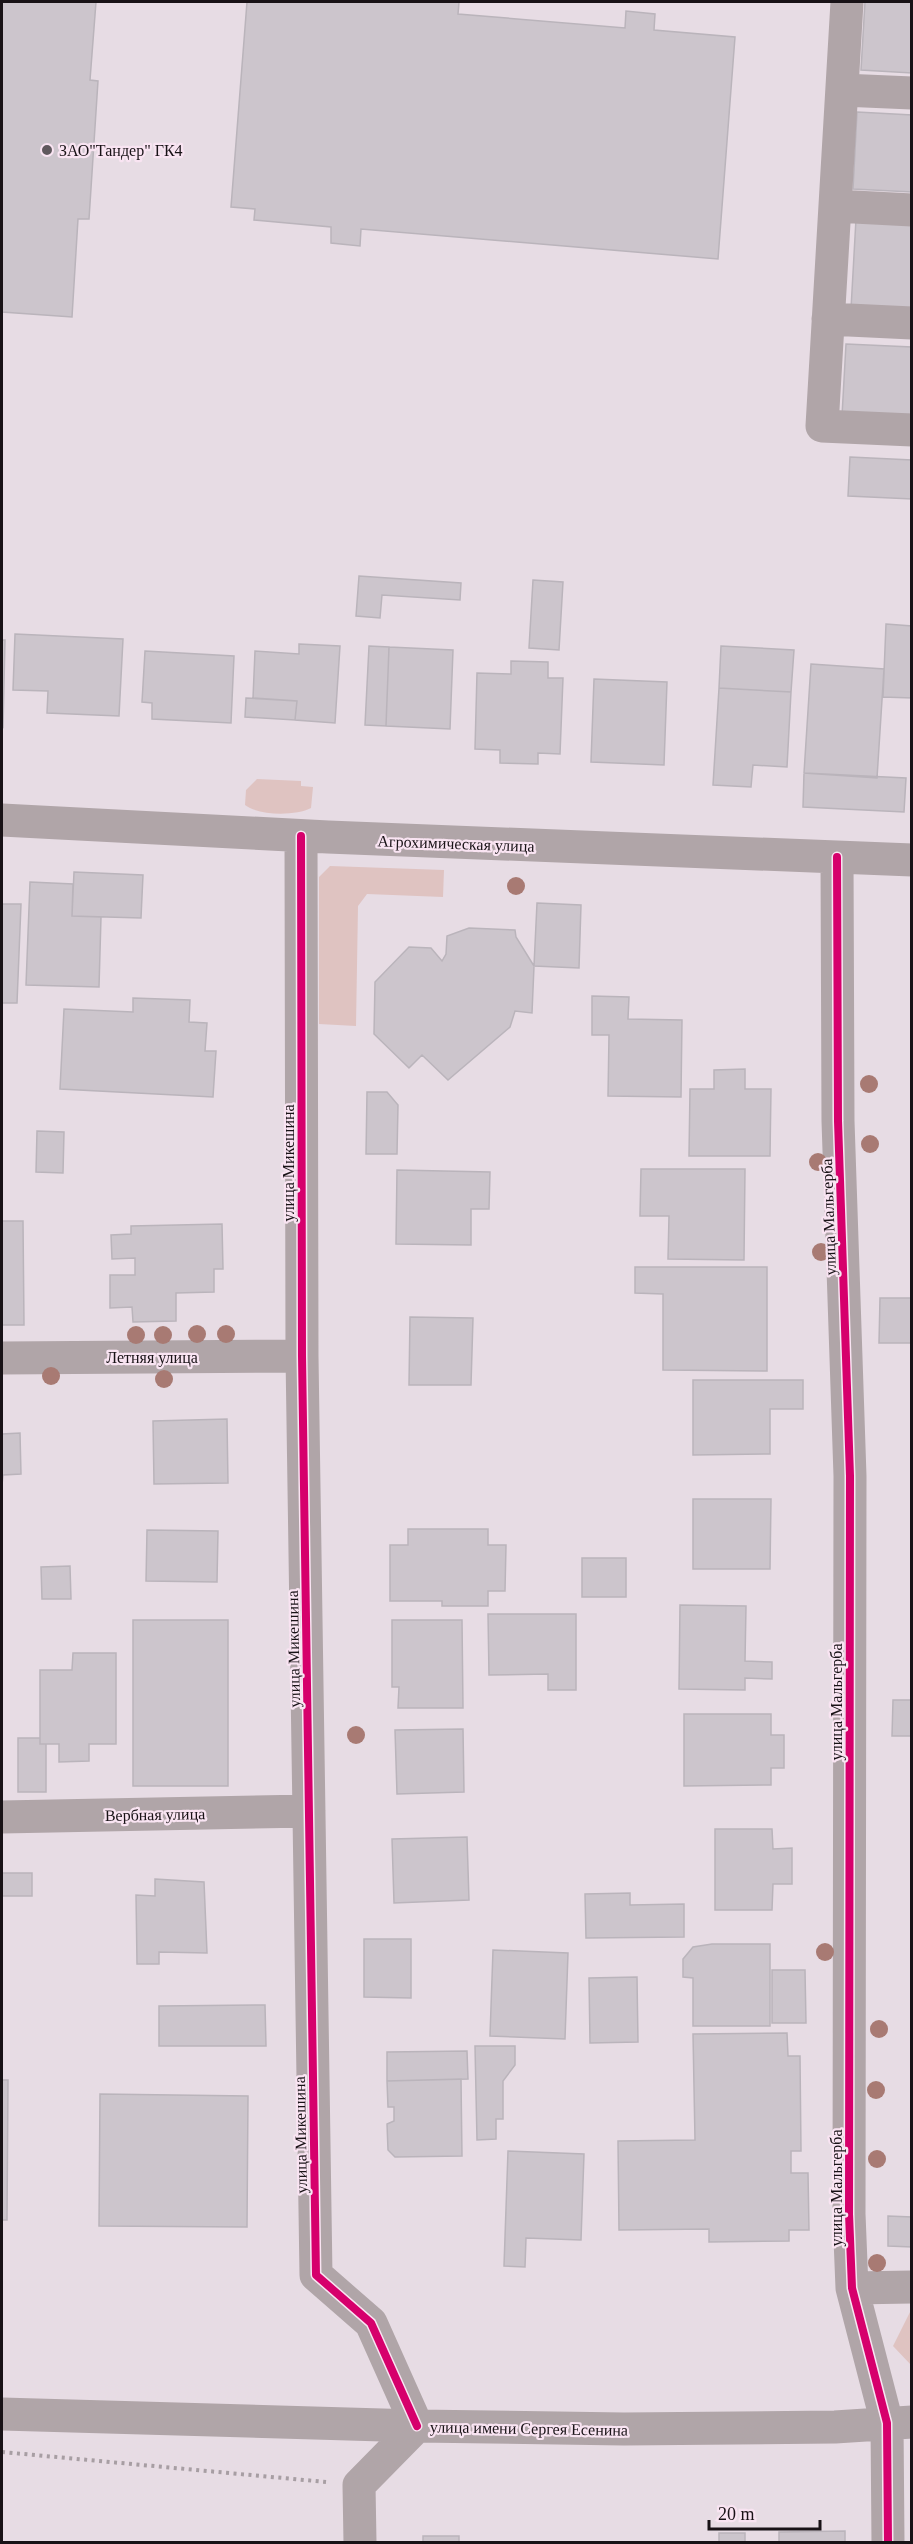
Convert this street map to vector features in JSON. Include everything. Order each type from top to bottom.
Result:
[{"type":"street","points":[[847,2],[822,426],[912,430]]},
{"type":"street","points":[[842,90],[912,93]]},
{"type":"street","points":[[835,206],[912,210]]},
{"type":"street","points":[[828,319],[912,323]]},
{"type":"street","name":"Агрохимическая улица","points":[[2,820],[301,836],[912,860]]},
{"type":"street","name":"улица Микешина","points":[[301,836],[302,1356],[316,2275],[371,2323],[417,2426]]},
{"type":"street","name":"улица Мальгерба","points":[[837,857],[838,1121],[850,1476],[849,2214],[852,2288],[899,2422],[888,2542]]},
{"type":"street","name":"Летняя улица","points":[[2,1358],[302,1356]]},
{"type":"street","name":"Вербная улица","points":[[2,1817],[309,1811]]},
{"type":"street","points":[[852,2288],[912,2287]]},
{"type":"street","name":"улица имени Сергея Есенина","points":[[2,2414],[417,2426],[731,2428],[835,2427],[899,2422]]},
{"type":"street","points":[[360,2542],[359,2485],[417,2426]]},
{"type":"path","points":[[2,2452],[359,2485]]},
{"type":"shaded area","points":[[257,779],[301,781],[301,786],[313,787],[311,808],[278,814],[251,809],[245,805],[246,790]]},
{"type":"shaded area","points":[[330,866],[444,870],[443,897],[367,894],[358,906],[356,1026],[319,1024],[319,877]]},
{"type":"shaded area","points":[[911,2310],[911,2365],[893,2346]]},
{"type":"building","name":"ЗАО\"Тандер\" ГК4","points":[[2,2],[96,2],[90,80],[98,81],[89,219],[78,219],[72,317],[2,312]]},
{"type":"building","points":[[247,2],[459,2],[458,14],[625,28],[626,11],[655,14],[654,30],[735,37],[718,259],[361,229],[360,246],[331,243],[331,227],[254,220],[255,209],[231,207]]},
{"type":"building","points":[[865,2],[912,2],[912,73],[861,70]]},
{"type":"building","points":[[857,112],[912,115],[912,192],[853,189]]},
{"type":"building","points":[[856,219],[912,222],[912,312],[851,309]]},
{"type":"building","points":[[846,344],[912,347],[912,420],[842,416]]},
{"type":"building","points":[[850,457],[912,460],[912,499],[848,496]]},
{"type":"building","points":[[359,576],[461,583],[460,600],[382,595],[380,618],[356,616]]},
{"type":"building","points":[[533,580],[563,582],[559,650],[529,648]]},
{"type":"building","points":[[886,624],[912,626],[912,698],[883,697]]},
{"type":"building","points":[[15,634],[123,639],[119,716],[47,713],[48,691],[13,690]]},
{"type":"building","points":[[2,640],[5,640],[3,727],[2,726]]},
{"type":"building","points":[[299,644],[340,646],[335,723],[295,720],[297,701],[253,698],[255,651],[299,654]]},
{"type":"building","points":[[369,646],[389,647],[386,726],[365,725]]},
{"type":"building","points":[[721,646],[794,650],[791,692],[719,688]]},
{"type":"building","points":[[389,647],[453,650],[450,729],[386,726]]},
{"type":"building","points":[[145,651],[234,656],[231,723],[152,719],[152,703],[142,702]]},
{"type":"building","points":[[511,661],[548,662],[548,678],[563,678],[560,754],[538,753],[538,764],[500,763],[500,750],[475,749],[477,673],[511,674]]},
{"type":"building","points":[[811,664],[884,669],[877,778],[804,773]]},
{"type":"building","points":[[594,679],[667,682],[664,765],[591,762]]},
{"type":"building","points":[[719,688],[791,692],[787,767],[753,765],[751,787],[713,785]]},
{"type":"building","points":[[246,698],[297,701],[295,720],[245,717]]},
{"type":"building","points":[[804,773],[906,778],[904,812],[803,807]]},
{"type":"building","points":[[74,872],[143,875],[141,918],[72,916]]},
{"type":"building","points":[[30,882],[73,884],[72,916],[101,917],[99,987],[26,985]]},
{"type":"building","points":[[537,903],[581,905],[579,968],[534,966]]},
{"type":"building","points":[[2,904],[21,904],[17,1003],[2,1003]]},
{"type":"building","points":[[469,928],[515,930],[516,937],[534,966],[532,1013],[515,1011],[510,1027],[448,1080],[422,1055],[409,1068],[374,1034],[375,982],[409,947],[431,948],[442,961],[446,954],[447,936]]},
{"type":"building","points":[[592,996],[629,997],[628,1019],[682,1020],[681,1097],[608,1096],[609,1035],[592,1035]]},
{"type":"building","points":[[133,998],[190,1000],[189,1022],[207,1023],[205,1051],[216,1051],[213,1097],[60,1089],[64,1009],[133,1012]]},
{"type":"building","points":[[745,1069],[745,1089],[771,1089],[770,1156],[689,1156],[690,1089],[714,1089],[714,1070]]},
{"type":"building","points":[[367,1092],[387,1092],[398,1105],[397,1154],[366,1154]]},
{"type":"building","points":[[37,1131],[64,1132],[63,1173],[36,1172]]},
{"type":"building","points":[[641,1169],[745,1169],[744,1260],[668,1259],[669,1216],[640,1216]]},
{"type":"building","points":[[397,1170],[490,1172],[489,1209],[471,1209],[471,1245],[396,1244]]},
{"type":"building","points":[[2,1221],[23,1221],[24,1325],[2,1325]]},
{"type":"building","points":[[222,1224],[223,1269],[214,1269],[214,1292],[176,1293],[176,1321],[133,1322],[132,1307],[110,1308],[110,1275],[135,1275],[135,1258],[112,1259],[111,1235],[131,1234],[131,1226]]},
{"type":"building","points":[[635,1267],[767,1267],[767,1371],[663,1370],[663,1294],[635,1293]]},
{"type":"building","points":[[880,1298],[912,1298],[912,1343],[879,1343]]},
{"type":"building","points":[[410,1317],[473,1318],[471,1385],[409,1385]]},
{"type":"building","points":[[693,1380],[803,1380],[803,1409],[770,1409],[770,1454],[693,1455]]},
{"type":"building","points":[[227,1419],[228,1483],[154,1484],[153,1421]]},
{"type":"building","points":[[20,1433],[21,1474],[3,1475],[2,1485],[2,1434]]},
{"type":"building","points":[[693,1499],[771,1499],[770,1569],[693,1569]]},
{"type":"building","points":[[408,1529],[488,1529],[488,1545],[506,1545],[505,1591],[488,1591],[488,1606],[442,1606],[442,1601],[390,1601],[390,1545],[408,1545]]},
{"type":"building","points":[[147,1530],[218,1531],[217,1582],[146,1581]]},
{"type":"building","points":[[582,1558],[626,1558],[626,1597],[582,1597]]},
{"type":"building","points":[[70,1566],[71,1599],[42,1599],[41,1567]]},
{"type":"building","points":[[680,1605],[746,1606],[745,1661],[772,1662],[772,1679],[745,1678],[745,1690],[679,1689]]},
{"type":"building","points":[[488,1614],[576,1614],[576,1690],[548,1690],[548,1674],[489,1675]]},
{"type":"building","points":[[133,1620],[228,1620],[228,1786],[133,1786]]},
{"type":"building","points":[[392,1620],[462,1620],[463,1708],[398,1708],[399,1687],[392,1687]]},
{"type":"building","points":[[73,1653],[116,1653],[116,1744],[89,1744],[89,1761],[59,1762],[59,1744],[40,1744],[40,1670],[72,1670]]},
{"type":"building","points":[[893,1700],[912,1700],[912,1736],[892,1736]]},
{"type":"building","points":[[684,1714],[771,1714],[771,1735],[784,1735],[784,1768],[771,1768],[771,1785],[684,1786]]},
{"type":"building","points":[[463,1729],[464,1792],[397,1794],[395,1730]]},
{"type":"building","points":[[18,1738],[40,1738],[40,1744],[46,1744],[46,1792],[18,1792]]},
{"type":"building","points":[[715,1829],[772,1829],[773,1849],[792,1848],[792,1884],[773,1884],[772,1910],[715,1910]]},
{"type":"building","points":[[467,1837],[469,1900],[394,1903],[392,1839]]},
{"type":"building","points":[[2,1873],[32,1873],[32,1896],[2,1896]]},
{"type":"building","points":[[155,1879],[204,1882],[207,1953],[159,1952],[159,1964],[137,1964],[136,1895],[155,1896]]},
{"type":"building","points":[[630,1893],[630,1905],[684,1904],[684,1937],[586,1938],[585,1894]]},
{"type":"building","points":[[364,1939],[411,1939],[411,1998],[364,1997]]},
{"type":"building","points":[[712,1944],[770,1944],[770,2026],[693,2026],[693,1978],[683,1977],[683,1959],[693,1947]]},
{"type":"building","points":[[493,1950],[568,1953],[565,2039],[490,2036]]},
{"type":"building","points":[[772,1970],[805,1970],[806,2023],[772,2023]]},
{"type":"building","points":[[637,1977],[638,2042],[590,2043],[589,1978]]},
{"type":"building","points":[[265,2005],[266,2046],[159,2046],[159,2006]]},
{"type":"building","points":[[787,2033],[788,2056],[800,2056],[801,2151],[791,2151],[791,2173],[808,2173],[809,2230],[789,2230],[789,2241],[709,2242],[709,2229],[619,2230],[618,2141],[695,2140],[693,2034]]},
{"type":"building","points":[[475,2046],[515,2046],[515,2065],[503,2081],[503,2119],[496,2119],[496,2139],[477,2140]]},
{"type":"building","points":[[467,2051],[468,2079],[387,2081],[387,2052]]},
{"type":"building","points":[[461,2079],[462,2156],[395,2157],[388,2150],[387,2124],[394,2121],[394,2107],[388,2107],[387,2081]]},
{"type":"building","points":[[2,2080],[8,2080],[7,2220],[2,2220]]},
{"type":"building","points":[[100,2094],[248,2096],[247,2227],[99,2226]]},
{"type":"building","points":[[508,2151],[584,2154],[581,2240],[526,2238],[525,2267],[504,2266]]},
{"type":"building","points":[[888,2216],[912,2217],[912,2247],[888,2246]]},
{"type":"building","points":[[845,2531],[845,2542],[779,2542],[779,2532]]},
{"type":"building","points":[[719,2533],[745,2533],[745,2542],[719,2542]]},
{"type":"building","points":[[423,2536],[459,2536],[459,2542],[423,2542]]},
{"type":"cycle path","points":[[301,836],[302,1356],[316,2275],[371,2323],[417,2426]]},
{"type":"cycle path","points":[[837,857],[838,1121],[850,1476],[849,2214],[852,2288],[887,2423],[888,2542]]},
{"type":"place","name":"ЗАО\"Тандер\" ГК4","points":[[47,150]]}]
